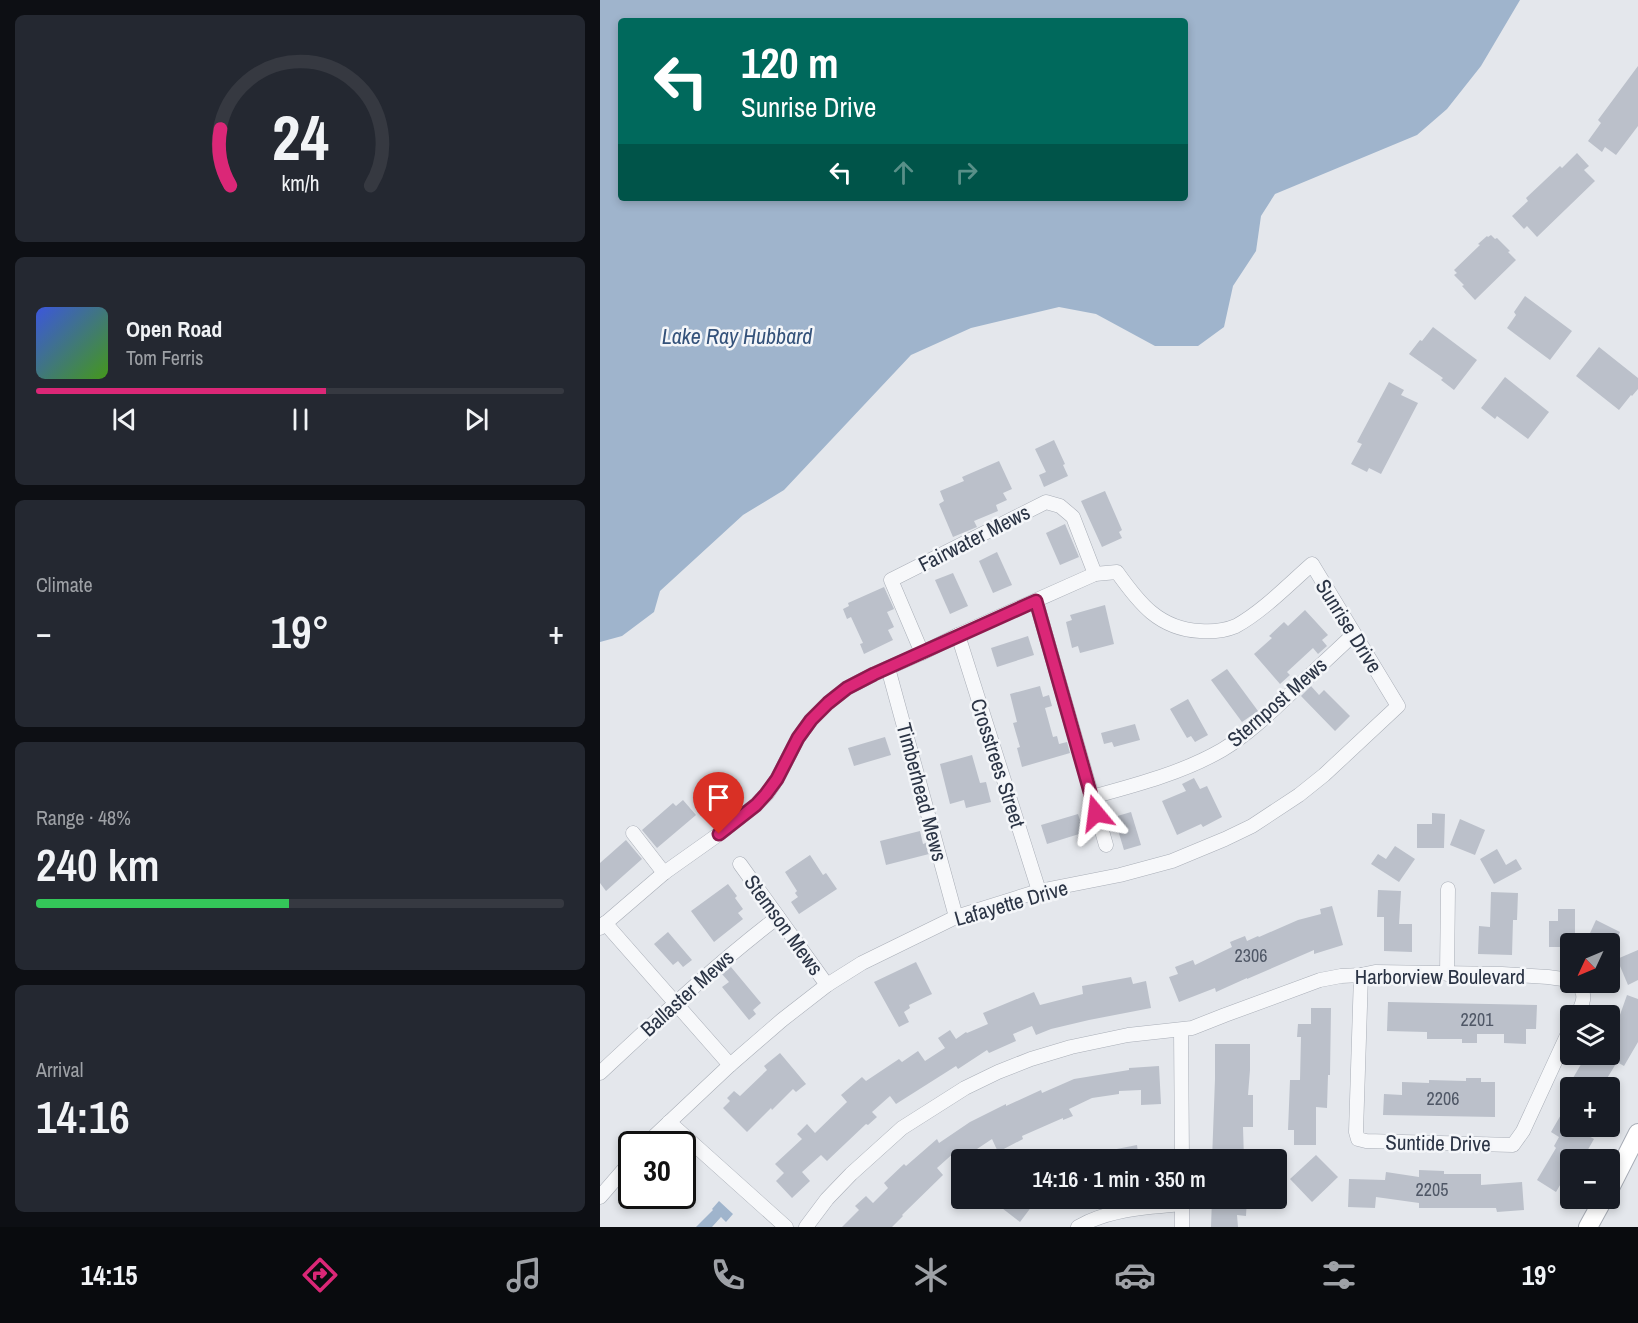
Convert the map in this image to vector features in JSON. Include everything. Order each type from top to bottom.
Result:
[{"type":"main road","points":[[1620,1168],[1638,1133]]},
{"type":"main road","points":[[1588,1227],[1598,1209]]},
{"type":"street","name":"Fairwater Mews","points":[[922,652],[891,580],[1046,502],[1060,506],[1073,517],[1095,574]]},
{"type":"street","name":"Sunrise Drive","points":[[1095,574],[1117,572],[1143,607],[1176,628],[1216,632],[1234,627],[1253,615],[1311,564],[1398,706]]},
{"type":"street","points":[[729,1065],[603,925],[664,873],[756,805],[777,779],[798,738],[811,720],[847,688],[1095,574]]},
{"type":"street","points":[[1036,601],[1106,846]]},
{"type":"street","name":"Sternpost Mews","points":[[1092,797],[1142,783],[1222,750],[1272,711],[1354,634]]},
{"type":"street","name":"Crosstrees Street","points":[[958,635],[1039,891]]},
{"type":"street","name":"Timberhead Mews","points":[[888,668],[956,917]]},
{"type":"street","name":"Lafayette Drive","points":[[660,1131],[729,1065],[782,1020],[862,963],[956,917],[1039,891],[1120,875],[1172,861],[1252,826],[1278,810],[1324,775],[1398,706]]},
{"type":"street","points":[[633,833],[664,873]]},
{"type":"street","name":"Stemson Mews","points":[[740,864],[827,986]]},
{"type":"street","points":[[1447,974],[1448,889]]},
{"type":"street","name":"Ballaster Mews","points":[[600,1073],[675,1003],[778,917]]},
{"type":"street","name":"Harborview Boulevard","points":[[806,1227],[850,1174],[902,1128],[965,1088],[1031,1059],[1071,1047],[1128,1035],[1192,1029],[1320,980],[1341,976],[1375,972],[1548,976],[1560,979]]},
{"type":"street","name":"Suntide Drive","points":[[1361,975],[1356,1132],[1358,1139],[1513,1145],[1517,1141],[1560,1050]]},
{"type":"street","points":[[1182,1030],[1182,1149]]},
{"type":"street","points":[[669,1122],[786,1227]]},
{"type":"street","points":[[600,1197],[618,1176]]},
{"type":"street","points":[[1078,1227],[1114,1213],[1137,1209]]},
{"type":"street","points":[[1182,1209],[1182,1227]]},
{"type":"water","name":"Lake Ray Hubbard","points":[[600,0],[1520,0],[1481,66],[1447,109],[1417,135],[1275,194],[1261,216],[1256,251],[1233,286],[1224,327],[1198,346],[1155,346],[1096,314],[1059,307],[971,328],[911,355],[784,490],[743,515],[660,591],[654,612],[622,636],[600,642]]},
{"type":"water","points":[[719,1201],[733,1214],[726,1222],[721,1217],[712,1227],[696,1227],[713,1210]]},
{"type":"building","points":[[1638,66],[1638,126],[1616,155],[1605,147],[1602,152],[1588,141],[1601,123],[1598,120]]},
{"type":"building","points":[[1577,153],[1589,166],[1584,170],[1595,181],[1537,237],[1527,226],[1524,229],[1512,216],[1528,201],[1526,198]]},
{"type":"building","points":[[1491,235],[1510,251],[1508,252],[1516,260],[1475,300],[1454,275],[1457,273],[1454,270],[1480,245],[1478,244]]},
{"type":"building","points":[[1525,296],[1572,331],[1550,360],[1507,328]]},
{"type":"building","points":[[1433,327],[1477,360],[1454,390],[1441,380],[1443,378],[1409,354]]},
{"type":"building","points":[[1599,347],[1638,378],[1638,389],[1619,410],[1576,376]]},
{"type":"building","points":[[1505,377],[1549,412],[1528,439],[1497,416],[1495,419],[1481,408]]},
{"type":"building","points":[[1389,382],[1404,390],[1401,395],[1418,403],[1381,474],[1369,468],[1367,472],[1351,464],[1362,444],[1357,442]]},
{"type":"building","points":[[1054,440],[1068,476],[1044,487],[1039,475],[1046,472],[1035,449]]},
{"type":"building","points":[[999,461],[1012,489],[1003,493],[1007,500],[996,505],[998,511],[974,521],[977,527],[953,537],[939,504],[944,501],[940,491],[964,481],[962,477]]},
{"type":"building","points":[[1105,491],[1122,530],[1119,532],[1122,538],[1102,547],[1081,501]]},
{"type":"building","points":[[1065,524],[1079,557],[1060,565],[1046,533]]},
{"type":"building","points":[[997,552],[1012,585],[993,593],[979,561]]},
{"type":"building","points":[[953,573],[968,606],[950,614],[935,580]]},
{"type":"building","points":[[884,587],[894,609],[887,612],[894,627],[888,630],[893,640],[864,654],[860,644],[863,643],[851,617],[847,619],[843,609],[849,606],[848,603]]},
{"type":"building","points":[[1105,605],[1114,644],[1080,653],[1078,646],[1072,648],[1066,622],[1072,620],[1070,615]]},
{"type":"building","points":[[1305,610],[1328,635],[1322,640],[1327,646],[1318,654],[1313,648],[1287,672],[1290,675],[1280,684],[1254,654],[1272,638],[1269,636],[1284,622],[1288,626]]},
{"type":"building","points":[[1028,636],[1034,655],[997,667],[991,648]]},
{"type":"building","points":[[1227,669],[1258,711],[1242,722],[1211,680]]},
{"type":"building","points":[[1040,686],[1043,697],[1049,695],[1052,706],[1045,708],[1053,737],[1057,736],[1059,744],[1067,742],[1070,753],[1022,767],[1017,748],[1020,747],[1013,723],[1017,722],[1010,694]]},
{"type":"building","points":[[1311,686],[1319,695],[1324,690],[1350,716],[1335,731],[1301,696]]},
{"type":"building","points":[[1188,699],[1208,735],[1195,742],[1191,736],[1187,738],[1170,709]]},
{"type":"building","points":[[1135,724],[1140,740],[1114,747],[1112,742],[1104,744],[1101,733]]},
{"type":"building","points":[[885,737],[891,755],[854,766],[848,748]]},
{"type":"building","points":[[972,755],[980,783],[986,782],[991,802],[966,808],[964,800],[950,804],[940,764]]},
{"type":"building","points":[[1194,778],[1200,789],[1207,786],[1222,817],[1203,827],[1201,824],[1177,835],[1162,801],[1186,791],[1182,784]]},
{"type":"building","points":[[683,800],[696,815],[657,848],[642,830],[673,803],[676,806]]},
{"type":"building","points":[[1131,812],[1141,845],[1124,850],[1114,817]]},
{"type":"building","points":[[1432,813],[1445,814],[1444,848],[1417,848],[1417,824],[1432,824]]},
{"type":"building","points":[[1078,814],[1080,820],[1089,818],[1092,830],[1047,844],[1041,825]]},
{"type":"building","points":[[1460,819],[1485,830],[1475,855],[1450,845]]},
{"type":"building","points":[[920,831],[923,844],[926,843],[929,854],[886,865],[880,841]]},
{"type":"building","points":[[626,840],[642,859],[606,891],[600,883],[600,863]]},
{"type":"building","points":[[1395,846],[1415,859],[1399,882],[1371,864],[1378,854],[1386,859]]},
{"type":"building","points":[[1497,849],[1506,865],[1516,859],[1522,869],[1494,884],[1480,859]]},
{"type":"building","points":[[810,855],[823,875],[826,873],[837,889],[799,914],[791,902],[798,897],[795,893],[797,891],[785,872]]},
{"type":"building","points":[[728,884],[743,909],[738,913],[743,919],[714,942],[691,911]]},
{"type":"building","points":[[1378,890],[1401,891],[1399,924],[1412,924],[1412,952],[1384,951],[1384,917],[1377,917]]},
{"type":"building","points":[[1491,892],[1518,893],[1517,920],[1513,920],[1512,955],[1478,954],[1479,926],[1490,927]]},
{"type":"building","points":[[1332,906],[1343,945],[1314,954],[1314,950],[1216,992],[1215,988],[1179,1002],[1169,977],[1178,974],[1175,967],[1193,960],[1195,965],[1232,947],[1230,942],[1245,936],[1247,941],[1259,937],[1298,920],[1321,914],[1320,909]]},
{"type":"building","points":[[1558,909],[1575,909],[1575,933],[1560,933],[1560,947],[1549,947],[1549,921],[1558,921]]},
{"type":"building","points":[[1596,920],[1620,932],[1620,933],[1590,933]]},
{"type":"building","points":[[668,932],[692,960],[683,967],[678,961],[673,965],[654,944]]},
{"type":"building","points":[[1638,950],[1638,980],[1628,985],[1620,966],[1620,958]]},
{"type":"building","points":[[916,962],[932,994],[909,1005],[910,1008],[904,1012],[909,1022],[899,1027],[874,982]]},
{"type":"building","points":[[731,967],[761,1003],[753,1010],[756,1014],[749,1020],[722,987],[729,982],[722,974]]},
{"type":"building","points":[[1131,977],[1133,984],[1146,981],[1151,1008],[1089,1020],[1036,1035],[1032,1026],[1013,1034],[1016,1041],[989,1053],[987,1050],[958,1069],[956,1066],[896,1104],[890,1096],[872,1112],[877,1117],[868,1125],[866,1124],[827,1161],[821,1155],[802,1172],[810,1181],[792,1198],[776,1181],[784,1173],[775,1164],[802,1139],[797,1134],[807,1124],[815,1133],[847,1102],[841,1095],[862,1077],[866,1081],[899,1059],[902,1062],[918,1051],[925,1061],[945,1048],[938,1038],[950,1030],[956,1039],[966,1032],[988,1024],[983,1013],[1034,992],[1040,1005],[1083,994],[1082,986]]},
{"type":"building","points":[[1627,995],[1638,999],[1638,1042],[1624,1066],[1620,1064],[1620,1015]]},
{"type":"building","points":[[1388,1002],[1537,1005],[1536,1029],[1526,1029],[1526,1044],[1504,1043],[1504,1034],[1477,1034],[1477,1043],[1462,1043],[1462,1039],[1427,1039],[1427,1032],[1387,1031]]},
{"type":"building","points":[[1311,1008],[1331,1008],[1327,1108],[1316,1107],[1316,1145],[1294,1145],[1294,1130],[1288,1130],[1290,1080],[1300,1080],[1301,1037],[1297,1037],[1298,1024],[1311,1024]]},
{"type":"building","points":[[1215,1044],[1250,1044],[1248,1095],[1253,1095],[1253,1127],[1243,1127],[1244,1149],[1212,1149]]},
{"type":"building","points":[[780,1053],[806,1084],[796,1092],[793,1089],[747,1132],[723,1108],[730,1101],[727,1098],[734,1091],[740,1096],[767,1070],[764,1066]]},
{"type":"building","points":[[1581,1065],[1615,1065],[1608,1077],[1574,1077]]},
{"type":"building","points":[[1159,1066],[1161,1104],[1141,1105],[1141,1090],[1119,1091],[1119,1094],[1092,1098],[1069,1109],[1073,1116],[1022,1136],[1023,1139],[1004,1149],[997,1149],[992,1139],[977,1149],[951,1149],[951,1155],[937,1168],[943,1175],[892,1227],[842,1227],[859,1210],[855,1206],[866,1196],[873,1203],[888,1188],[884,1183],[904,1164],[906,1166],[937,1139],[939,1143],[970,1122],[1041,1090],[1042,1093],[1074,1079],[1129,1070],[1129,1068]]},
{"type":"building","points":[[1466,1078],[1481,1078],[1481,1082],[1495,1082],[1495,1117],[1383,1115],[1384,1094],[1402,1095],[1402,1082],[1466,1081]]},
{"type":"building","points":[[1560,1116],[1560,1137],[1594,1139],[1588,1149],[1560,1149],[1560,1185],[1556,1192],[1537,1180],[1556,1148],[1554,1146],[1559,1137],[1551,1132]]},
{"type":"building","points":[[1137,1145],[1138,1149],[1117,1149]]},
{"type":"building","points":[[1316,1155],[1338,1177],[1312,1202],[1290,1179]]},
{"type":"building","points":[[1419,1170],[1444,1171],[1444,1174],[1481,1174],[1481,1185],[1522,1182],[1524,1210],[1497,1212],[1496,1208],[1419,1208],[1419,1203],[1376,1197],[1375,1208],[1348,1207],[1349,1179],[1385,1180],[1386,1172],[1419,1177]]},
{"type":"building","points":[[1003,1209],[1030,1209],[1020,1222]]},
{"type":"building","points":[[1212,1209],[1246,1209],[1246,1216],[1237,1215],[1238,1227],[1211,1227]]},
{"type":"route","points":[[719,834],[756,805],[766,794],[811,720],[847,688],[1036,601],[1096,813]]}]
